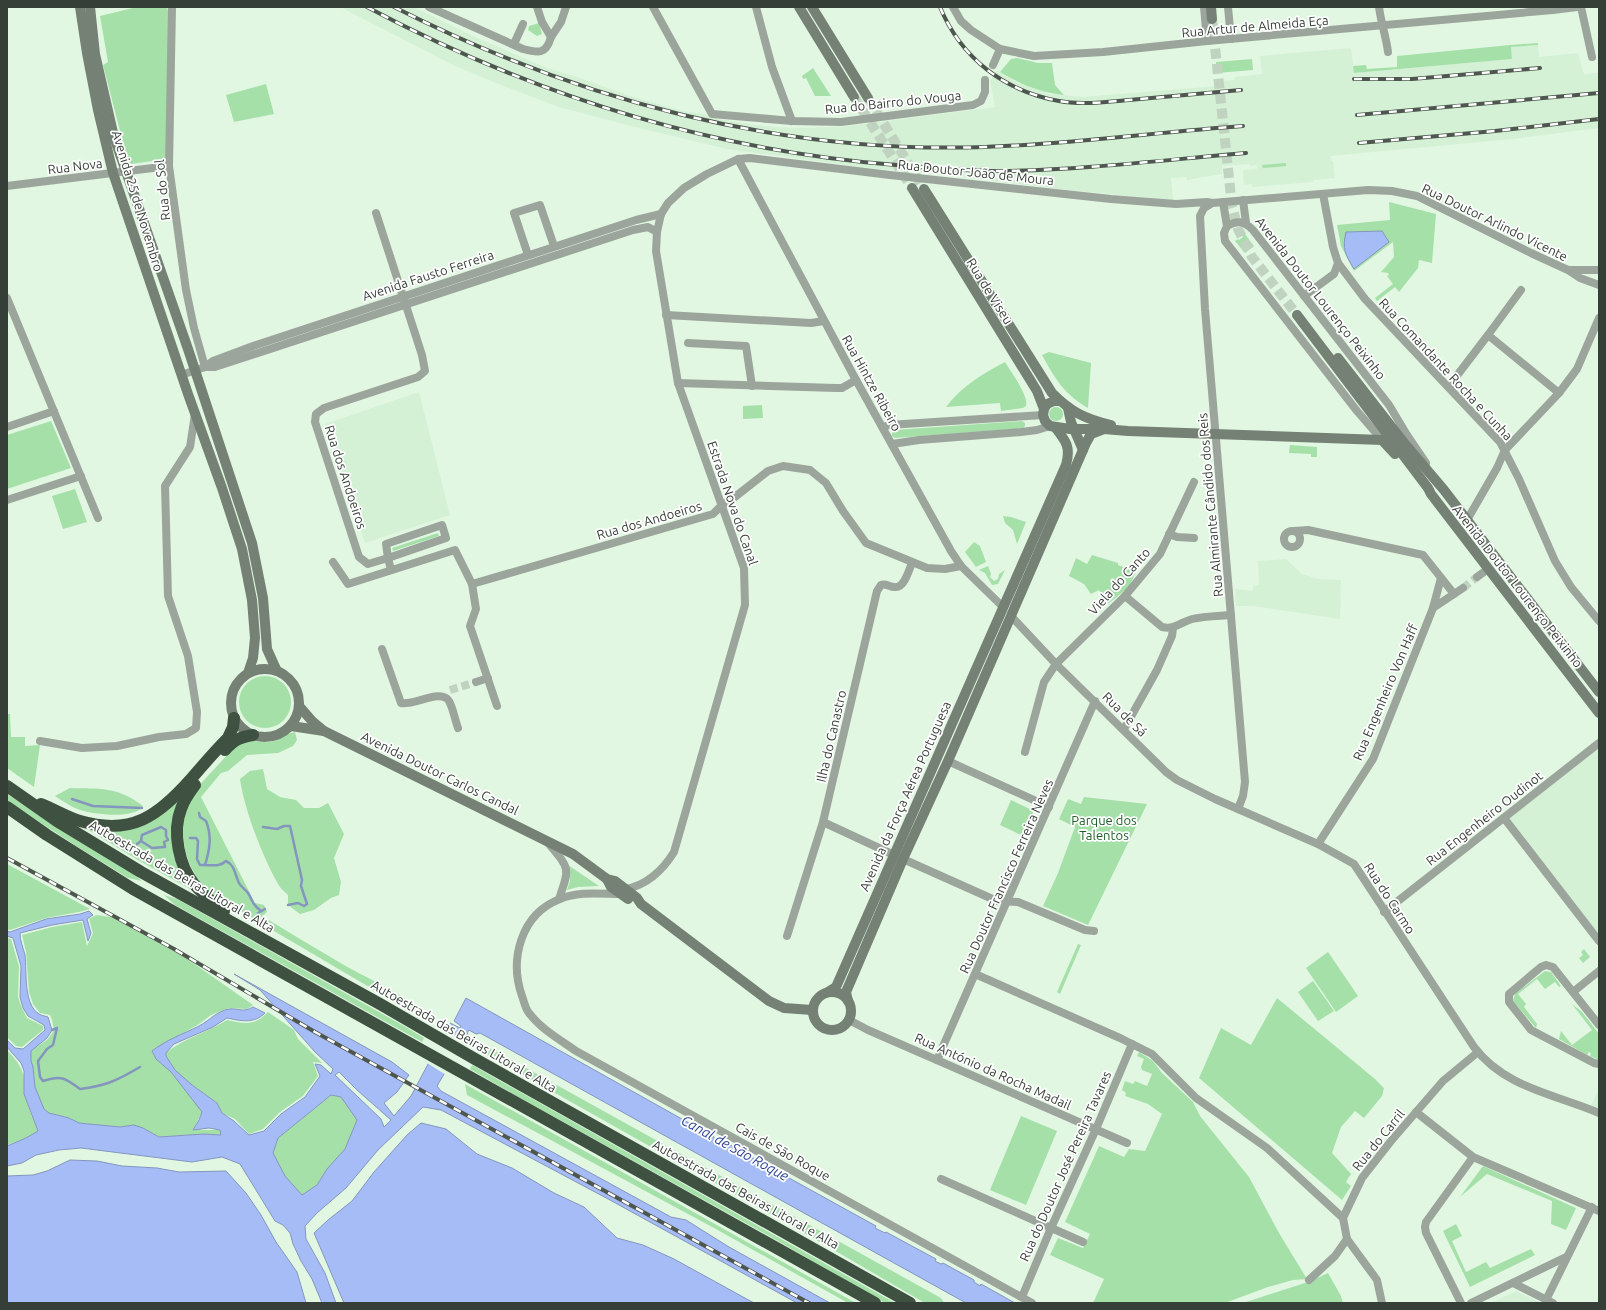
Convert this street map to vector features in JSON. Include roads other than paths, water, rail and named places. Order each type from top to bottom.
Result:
[{"type":"highway","points":[[23,797],[79,820],[100,825],[121,825],[147,818],[169,803],[228,738],[233,727],[234,718]]},
{"type":"highway","points":[[246,930],[202,894],[193,883],[186,871],[181,857],[178,841],[178,826],[180,810],[186,797],[198,781],[233,742],[241,736],[253,735]]},
{"type":"highway","name":"Autoestrada das Beiras Litoral e Alta","points":[[7,786],[57,821],[141,872],[380,1004],[475,1059],[910,1303]]},
{"type":"highway","points":[[7,808],[133,889],[876,1303]]},
{"type":"street","name":"Rua do Sol","points":[[172,7],[169,166],[186,290],[200,369]]},
{"type":"street","points":[[429,7],[445,11],[534,52],[542,51],[548,46],[551,37],[561,22],[566,7]]},
{"type":"street","points":[[537,7],[542,22],[551,37]]},
{"type":"street","name":"Rua do Bairro do Vouga","points":[[654,7],[712,114],[792,121],[841,122],[972,105],[982,101],[985,92],[985,80]]},
{"type":"street","points":[[756,7],[772,67],[792,121]]},
{"type":"street","points":[[799,7],[854,97]]},
{"type":"street","points":[[812,7],[868,98]]},
{"type":"street","name":"Rua Artur de Almeida Eça","points":[[953,7],[961,21],[971,30],[1000,49],[1034,56],[1060,56],[1577,7]]},
{"type":"street","points":[[1204,7],[1207,42]]},
{"type":"street","points":[[1211,7],[1216,19],[1218,7]]},
{"type":"street","points":[[1228,7],[1231,39]]},
{"type":"street","points":[[1379,7],[1388,52]]},
{"type":"street","points":[[1581,7],[1592,57]]},
{"type":"street","name":"Avenida 25 de Novembro","points":[[85,8],[114,137],[200,369],[252,543],[263,598],[267,650],[276,669]]},
{"type":"street","name":"Avenida 25 de Novembro","points":[[85,8],[87,53],[98,110],[113,173],[181,375],[222,488],[242,549],[252,600],[255,638],[253,658],[248,673]]},
{"type":"street","points":[[514,44],[523,24]]},
{"type":"street","points":[[994,65],[1000,49]]},
{"type":"street","name":"Rua Doutor João de Moura","points":[[738,159],[750,158],[1111,199],[1176,204],[1223,202]]},
{"type":"street","name":"Estrada Nova do Canal","points":[[622,891],[635,888],[652,877],[663,867],[674,852],[745,605],[744,568],[678,383],[656,251],[657,232],[661,214],[668,203],[684,188],[707,174],[738,159]]},
{"type":"street","name":"Rua Hintze Ribeiro","points":[[738,159],[856,380],[961,566],[1002,607]]},
{"type":"street","name":"Rua Nova","points":[[7,186],[169,166]]},
{"type":"street","name":"Rua de Viseu","points":[[912,188],[1036,391],[1045,421],[1055,427],[1074,429],[1382,440]]},
{"type":"street","name":"Rua de Viseu","points":[[924,189],[1046,386],[1066,408],[1090,420],[1118,426],[1128,431]]},
{"type":"street","name":"Rua Doutor Arlindo Vicente","points":[[1223,202],[1368,190],[1392,191],[1417,196],[1568,270],[1580,278],[1599,285]]},
{"type":"street","name":"Rua Comandante Rocha e Cunha","points":[[1323,194],[1333,247],[1338,263],[1365,299],[1449,386],[1500,442],[1520,479],[1555,561],[1571,587],[1599,621]]},
{"type":"street","points":[[1243,200],[1246,223]]},
{"type":"street","points":[[1223,202],[1227,226]]},
{"type":"street","name":"Rua Almirante Cândido dos Reis","points":[[1212,203],[1204,208],[1200,216],[1205,309],[1245,782],[1243,796],[1238,809]]},
{"type":"street","points":[[528,255],[514,213],[540,205],[554,246]]},
{"type":"street","points":[[376,213],[406,305]]},
{"type":"street","name":"Avenida Fausto Ferreira","points":[[200,369],[213,360],[403,296],[554,246],[636,220],[661,214]]},
{"type":"street","name":"Avenida Doutor Lourenço Peixinho","points":[[1431,494],[1424,490],[1389,446],[1352,405],[1225,241],[1224,233],[1227,226],[1239,222],[1246,223],[1389,405],[1444,490]]},
{"type":"street","name":"Avenida Fausto Ferreira","points":[[200,369],[215,367],[633,230],[648,227],[657,232]]},
{"type":"street","points":[[1304,296],[1334,274],[1338,263]]},
{"type":"street","name":"Rua Doutor Arlindo Vicente","points":[[1568,270],[1599,270]]},
{"type":"street","points":[[1449,386],[1521,290]]},
{"type":"street","points":[[7,298],[98,518]]},
{"type":"street","name":"Rua dos Andoeiros","points":[[391,570],[388,558],[386,544],[442,525],[446,538],[388,558],[368,564],[359,557],[315,422],[316,414],[324,408],[418,377],[425,371],[424,360],[406,305]]},
{"type":"street","name":"Avenida Doutor Lourenço Peixinho","points":[[1599,692],[1444,490],[1299,313],[1431,494],[1599,713]]},
{"type":"street","points":[[666,315],[811,323],[824,321]]},
{"type":"street","points":[[1467,520],[1497,468],[1505,450],[1559,393],[1577,368],[1599,318]]},
{"type":"street","points":[[1488,335],[1559,393]]},
{"type":"street","points":[[688,343],[746,346],[752,386]]},
{"type":"street","points":[[181,375],[200,369]]},
{"type":"street","points":[[678,383],[842,388],[856,380]]},
{"type":"street","points":[[883,427],[889,425],[1043,412],[1047,404],[1054,401],[1066,408],[1083,450]]},
{"type":"street","points":[[892,444],[919,440],[1029,431],[1055,427],[1068,420],[1066,408]]},
{"type":"street","points":[[7,427],[54,411]]},
{"type":"street","points":[[40,741],[82,748],[117,746],[159,737],[186,734],[196,728],[198,712],[188,656],[168,596],[165,486],[190,447],[195,414]]},
{"type":"street","points":[[1042,531],[1050,512],[1069,454],[1067,444],[1055,427]]},
{"type":"street","points":[[1050,512],[1091,434],[1104,429]]},
{"type":"street","name":"Rua dos Andoeiros","points":[[472,584],[713,514],[722,505],[731,500],[768,471],[784,466],[810,470],[826,483],[843,511],[866,543],[927,568],[945,569],[961,566]]},
{"type":"street","points":[[7,500],[81,476]]},
{"type":"street","name":"Viela do Canto","points":[[1025,752],[1044,682],[1056,664],[1124,596],[1160,554],[1194,482]]},
{"type":"street","points":[[1308,530],[1294,547],[1290,547],[1286,544],[1285,536],[1288,532],[1308,530],[1423,554],[1454,594]]},
{"type":"street","name":"Avenida da Força Aérea Portuguesa","points":[[848,1001],[846,992],[949,730],[1002,607],[1042,531]]},
{"type":"street","name":"Avenida da Força Aérea Portuguesa","points":[[828,992],[836,986],[948,761],[1011,616],[1042,531]]},
{"type":"street","points":[[1294,532],[1298,534],[1300,539]]},
{"type":"street","points":[[1169,534],[1177,537],[1194,538]]},
{"type":"street","points":[[333,562],[348,584],[455,550],[472,584],[476,609],[470,626],[497,706]]},
{"type":"street","name":"Ilha do Canastro","points":[[786,936],[823,822],[877,592],[881,585],[885,584],[896,588],[899,586],[905,580],[912,563]]},
{"type":"street","points":[[1477,577],[1488,569]]},
{"type":"street","name":"Rua Engenheiro Von Haff","points":[[1318,844],[1373,759],[1433,608],[1441,578]]},
{"type":"street","points":[[1433,608],[1463,588]]},
{"type":"street","points":[[1124,596],[1162,628],[1172,628],[1192,619],[1231,615]]},
{"type":"street","points":[[1002,607],[1011,616]]},
{"type":"street","name":"Rua de Sá","points":[[1011,616],[1056,664],[1124,729],[1166,772],[1177,780],[1238,809]]},
{"type":"street","points":[[1124,729],[1157,670],[1172,636],[1172,628]]},
{"type":"street","points":[[382,648],[401,703],[407,705],[447,693],[458,728]]},
{"type":"street","points":[[263,668],[276,669],[290,679],[296,687],[299,696],[297,716],[291,726],[281,733],[270,737],[258,737],[241,728],[234,718],[230,702],[232,692],[236,683],[248,673],[263,668]]},
{"type":"street","points":[[476,682],[488,678]]},
{"type":"street","name":"Rua Doutor Francisco Ferreira Neves","points":[[937,1060],[1006,901],[1050,807],[1095,702]]},
{"type":"street","name":"Avenida Doutor Carlos Candal","points":[[299,706],[312,721],[324,731],[546,839],[573,854],[607,879],[615,881],[622,891],[637,898],[641,904],[769,1001],[784,1008],[812,1010]]},
{"type":"street","points":[[958,709],[960,714],[963,716],[968,715]]},
{"type":"street","name":"Avenida Doutor Carlos Candal","points":[[291,726],[324,731]]},
{"type":"street","points":[[949,730],[953,728],[958,730],[959,735]]},
{"type":"street","name":"Rua Engenheiro Oudinot","points":[[1384,912],[1599,743]]},
{"type":"street","points":[[948,761],[1050,807]]},
{"type":"street","name":"Rua do Carmo","points":[[1238,809],[1318,844],[1354,864],[1384,912],[1478,1052],[1494,1069],[1509,1079],[1599,1113]]},
{"type":"street","points":[[1504,818],[1599,941]]},
{"type":"street","points":[[823,822],[997,901],[1018,902],[1085,930],[1094,931]]},
{"type":"street","name":"Avenida Doutor Carlos Candal","points":[[546,839],[564,862],[567,870],[566,880],[559,899]]},
{"type":"street","points":[[559,899],[574,894],[622,891]]},
{"type":"street","name":"Cais de São Roque","points":[[559,899],[544,908],[528,924],[518,946],[516,970],[520,990],[528,1012],[545,1030],[576,1051],[1032,1303]]},
{"type":"street","points":[[1599,1025],[1553,967],[1546,965],[1541,967],[1511,991],[1508,998],[1509,1002],[1531,1030],[1594,1063],[1599,1064]]},
{"type":"street","points":[[1573,992],[1599,971]]},
{"type":"street","points":[[975,974],[1152,1054],[1196,1098],[1267,1148],[1343,1218],[1347,1239],[1377,1280],[1382,1303]]},
{"type":"street","points":[[828,992],[839,993],[848,1001],[851,1007],[849,1020],[840,1029],[827,1030],[816,1023],[812,1010],[813,1004],[817,998],[828,992]]},
{"type":"street","name":"Rua António da Rocha Madail","points":[[849,1020],[868,1030],[1127,1143]]},
{"type":"street","name":"Rua do Doutor José Pereira Tavares","points":[[1022,1297],[1132,1044]]},
{"type":"street","name":"Rua do Carril","points":[[1343,1218],[1362,1178],[1443,1081],[1478,1052]]},
{"type":"street","points":[[1416,1112],[1473,1157],[1595,1209],[1566,1257],[1550,1301],[1513,1282]]},
{"type":"street","points":[[1461,1303],[1426,1233],[1425,1227],[1426,1222],[1473,1157]]},
{"type":"street","points":[[941,1179],[1083,1242]]},
{"type":"street","points":[[1310,1280],[1335,1256],[1347,1239]]},
{"type":"street","points":[[1471,1303],[1566,1257]]},
{"type":"water","points":[[1382,231],[1389,242],[1354,269],[1348,259],[1344,247],[1346,232]]},
{"type":"water","name":"Canal de São Roque","points":[[89,911],[93,915],[87,919],[91,933],[88,941],[83,920],[52,925],[20,933],[25,955],[27,987],[30,1003],[39,1014],[48,1017],[52,1030],[47,1038],[31,1051],[35,1087],[44,1109],[49,1113],[69,1118],[79,1123],[120,1127],[134,1125],[159,1137],[204,1134],[221,1135],[220,1130],[209,1128],[193,1130],[202,1112],[171,1072],[156,1059],[152,1051],[169,1040],[203,1024],[213,1016],[225,1010],[246,1010],[253,1007],[265,1013],[256,1019],[247,1021],[227,1018],[213,1027],[174,1044],[166,1053],[166,1056],[175,1070],[192,1085],[217,1103],[222,1113],[234,1121],[249,1135],[264,1131],[281,1114],[305,1097],[320,1076],[315,1064],[321,1065],[331,1074],[333,1069],[315,1052],[260,990],[234,974],[392,1062],[409,1075],[397,1092],[384,1103],[394,1116],[411,1096],[450,1023],[460,1028],[461,1026],[454,1021],[466,998],[717,1140],[718,1138],[767,1166],[767,1168],[771,1168],[876,1226],[875,1228],[885,1233],[886,1232],[936,1259],[935,1261],[941,1264],[943,1263],[974,1280],[974,1282],[980,1286],[981,1284],[1015,1303],[966,1303],[480,1033],[476,1034],[469,1030],[437,1086],[441,1091],[671,1217],[686,1220],[729,1247],[830,1303],[797,1303],[610,1200],[441,1110],[423,1107],[378,1150],[346,1188],[317,1213],[305,1226],[306,1239],[325,1273],[336,1303],[322,1303],[312,1279],[293,1244],[290,1233],[283,1225],[275,1221],[240,1164],[222,1157],[192,1162],[81,1148],[59,1150],[36,1155],[22,1163],[7,1166],[7,1146],[38,1131],[24,1094],[24,1071],[21,1063],[7,1047],[7,1040],[15,1048],[23,1049],[45,1030],[44,1025],[28,1016],[23,1008],[20,997],[21,966],[13,938],[7,936],[7,931],[10,932],[46,919],[80,914]],"holes":[[[339,1072],[391,1120],[384,1127],[381,1119],[335,1075]],[[331,1095],[341,1097],[357,1120],[345,1149],[327,1169],[317,1185],[302,1195],[285,1176],[273,1153],[278,1138]]]},
{"type":"water","points":[[421,1123],[446,1129],[477,1154],[512,1168],[554,1193],[584,1207],[617,1238],[643,1245],[674,1259],[754,1303],[344,1303],[314,1233],[352,1201],[374,1172],[407,1135]]},
{"type":"water","points":[[70,1160],[97,1161],[122,1166],[157,1168],[179,1172],[226,1171],[246,1193],[261,1215],[276,1242],[297,1272],[306,1303],[7,1303],[7,1176],[33,1175],[47,1171]]},
{"type":"waterway","points":[[72,799],[93,806],[142,808]]},
{"type":"waterway","points":[[199,813],[200,817],[206,821],[210,837],[205,865],[219,865],[226,861],[229,863],[233,868],[240,884],[248,893],[254,905],[261,911]]},
{"type":"waterway","points":[[263,827],[277,829],[284,826],[290,826],[302,880],[301,886],[307,904],[304,906],[298,903],[288,905]]},
{"type":"waterway","points":[[137,844],[141,841],[142,835],[161,827],[166,830],[168,840],[164,842],[165,847],[152,848],[141,841]]},
{"type":"waterway","points":[[190,838],[196,838],[198,841],[197,859],[200,865],[205,865]]},
{"type":"waterway","points":[[258,913],[265,909]]},
{"type":"waterway","points":[[52,1030],[57,1028],[53,1045],[47,1049],[38,1061],[40,1077],[43,1081],[59,1078],[71,1082],[80,1089],[89,1088],[112,1082],[140,1067]]},
{"type":"tunnel","points":[[1212,19],[1232,206],[1238,229],[1252,257],[1297,315]]},
{"type":"tunnel","points":[[854,97],[912,188]]},
{"type":"tunnel","points":[[868,98],[924,189]]},
{"type":"tunnel","points":[[1463,588],[1477,577]]},
{"type":"tunnel","points":[[450,690],[476,682]]},
{"type":"railway","points":[[367,7],[493,67],[558,92],[623,113],[690,132],[826,158],[948,169],[1000,171],[1092,167],[1246,153]]},
{"type":"railway","points":[[394,7],[464,40],[535,69],[607,94],[681,114],[756,130],[831,141],[908,147],[985,147],[1050,143],[1243,126]]},
{"type":"railway","points":[[940,7],[949,25],[972,57],[1003,80],[1020,89],[1039,96],[1059,101],[1094,103],[1241,90]]},
{"type":"railway","points":[[1354,79],[1412,79],[1540,68]]},
{"type":"railway","points":[[1357,115],[1599,93]]},
{"type":"railway","points":[[1359,143],[1495,131],[1599,119]]},
{"type":"railway","points":[[7,858],[174,949],[315,1032],[809,1303]]},
{"type":"park label","name":"Parque dos Talentos","points":[[1104,828]]}]
